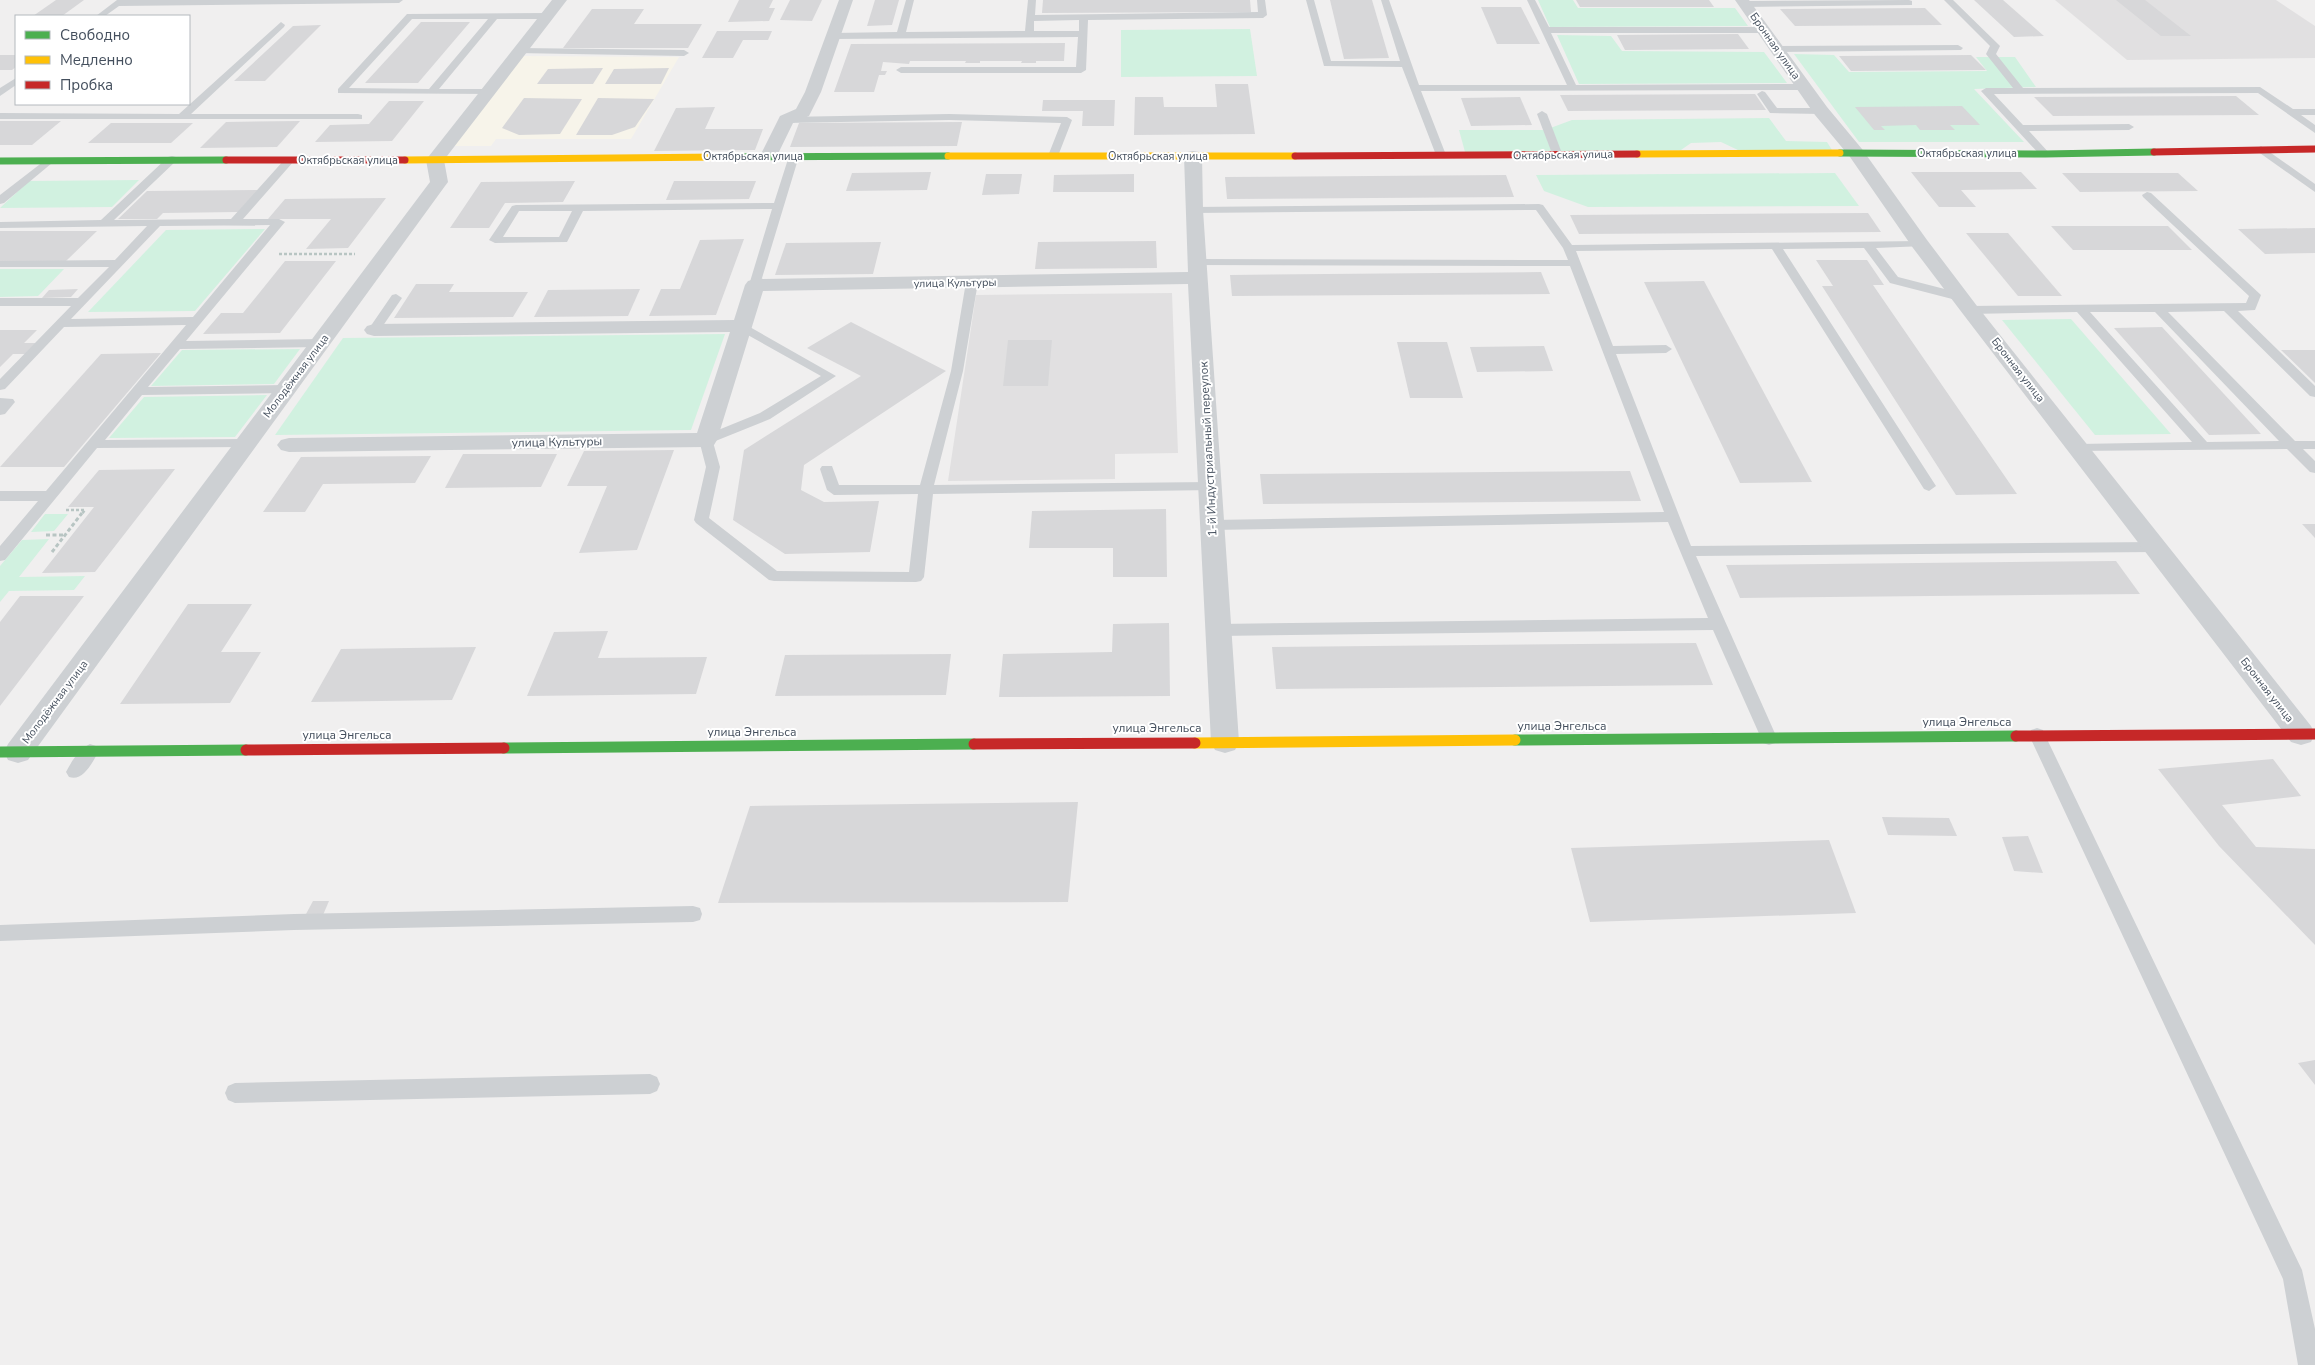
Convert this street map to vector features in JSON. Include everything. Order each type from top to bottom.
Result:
[{"type":"main road","name":"Октябрьская улица","points":[[0,161],[172,159],[289,161],[769,156],[1558,156],[1711,152],[2045,154],[2315,149]]},
{"type":"main road","name":"улица Энгельса","points":[[9,752],[1194,748],[1225,742],[2308,734]]},
{"type":"street","points":[[435,160],[560,0]]},
{"type":"street","points":[[769,156],[786,120],[803,112],[813,92],[846,0]]},
{"type":"street","name":"Бронная улица","points":[[1744,2],[1821,111],[1856,153],[1920,244],[1965,303],[2156,547],[2308,734]]},
{"type":"street","name":"1-й Индустриальный переулок","points":[[1193,156],[1197,270],[1225,742]]},
{"type":"street","name":"Молодёжная улица","points":[[9,752],[45,717],[439,182],[435,160]]},
{"type":"street","name":"улица Культуры","points":[[755,285],[972,282],[1197,270]]},
{"type":"street","points":[[706,440],[755,285]]},
{"type":"street","points":[[374,330],[741,326]]},
{"type":"street","name":"улица Культуры","points":[[289,445],[706,440]]},
{"type":"lane","points":[[101,15],[117,3],[399,0]]},
{"type":"lane","points":[[901,35],[910,0]]},
{"type":"lane","points":[[1029,34],[1032,0]]},
{"type":"lane","points":[[1030,18],[1263,16],[1260,0]]},
{"type":"lane","points":[[1310,0],[1327,64],[1406,64]]},
{"type":"lane","points":[[1385,0],[1406,64],[1441,155]]},
{"type":"lane","points":[[1531,0],[1573,88]]},
{"type":"lane","points":[[1948,0],[1994,46],[1991,54],[2020,90]]},
{"type":"lane","points":[[1744,2],[1909,3]]},
{"type":"lane","points":[[487,92],[341,91],[410,16],[460,12],[495,16],[548,16]]},
{"type":"lane","points":[[432,92],[495,16]]},
{"type":"lane","points":[[901,70],[1081,70],[1084,17]]},
{"type":"lane","points":[[181,117],[281,25]]},
{"type":"lane","points":[[1544,30],[1763,30]]},
{"type":"lane","points":[[833,36],[1082,34]]},
{"type":"lane","points":[[1777,49],[1958,48]]},
{"type":"lane","points":[[520,51],[684,53]]},
{"type":"lane","points":[[0,93],[15,82]]},
{"type":"lane","points":[[1415,88],[1804,87]]},
{"type":"lane","points":[[1533,88],[1539,100]]},
{"type":"lane","points":[[2045,154],[1986,91],[2260,90],[2315,130]]},
{"type":"lane","points":[[1762,94],[1774,111],[1821,111]]},
{"type":"lane","points":[[2290,112],[2315,112]]},
{"type":"lane","points":[[1542,114],[1558,156]]},
{"type":"lane","points":[[0,116],[358,117]]},
{"type":"lane","points":[[786,120],[949,117],[1067,120],[1053,156]]},
{"type":"lane","points":[[2020,128],[2129,127]]},
{"type":"lane","points":[[2261,149],[2315,189]]},
{"type":"lane","points":[[755,285],[794,156]]},
{"type":"lane","points":[[104,224],[172,159]]},
{"type":"lane","points":[[0,201],[48,161]]},
{"type":"lane","points":[[234,222],[289,161]]},
{"type":"lane","points":[[1867,244],[1894,280],[1965,303],[2080,309],[2250,307],[2255,295],[2147,195]]},
{"type":"lane","points":[[1194,210],[1373,203],[1539,207],[1568,248],[1686,550],[1769,738]]},
{"type":"lane","points":[[579,207],[563,240],[495,240],[516,208],[579,207],[778,206]]},
{"type":"lane","points":[[0,226],[279,222],[0,556]]},
{"type":"lane","points":[[0,386],[157,223]]},
{"type":"lane","points":[[1568,248],[1920,244]]},
{"type":"lane","points":[[1775,245],[1929,486]]},
{"type":"lane","points":[[0,264],[120,263]]},
{"type":"lane","points":[[1197,270],[1574,263]]},
{"type":"lane","points":[[741,326],[830,376],[765,416],[706,440],[713,467],[701,520],[774,576],[916,576],[926,490],[957,371],[972,282]]},
{"type":"lane","points":[[374,330],[396,298]]},
{"type":"lane","points":[[0,302],[82,302]]},
{"type":"lane","points":[[2228,308],[2315,393]]},
{"type":"lane","points":[[2080,309],[2203,446]]},
{"type":"lane","points":[[2159,309],[2315,469]]},
{"type":"lane","points":[[62,323],[197,320]]},
{"type":"lane","points":[[177,345],[320,343]]},
{"type":"lane","points":[[1608,350],[1666,349]]},
{"type":"lane","points":[[138,391],[286,389]]},
{"type":"lane","points":[[0,402],[8,402],[0,411]]},
{"type":"lane","points":[[94,444],[247,442]]},
{"type":"lane","points":[[2078,448],[2315,445]]},
{"type":"lane","points":[[827,469],[834,490],[1210,487]]},
{"type":"lane","points":[[0,496],[50,496]]},
{"type":"lane","points":[[1212,524],[1673,517]]},
{"type":"lane","points":[[1686,550],[2156,547]]},
{"type":"lane","points":[[1218,630],[1718,624]]},
{"type":"lane","points":[[2037,735],[2294,1278],[2310,1365]]},
{"type":"lane","points":[[75,772],[90,751]]},
{"type":"lane","points":[[0,933],[301,922],[693,914]]},
{"type":"lane","points":[[235,1093],[650,1084]]},
{"type":"path","points":[[253,254],[385,254]]},
{"type":"path","points":[[38,510],[85,510],[52,552]]},
{"type":"shaded area","points":[[2055,0],[2276,0],[2315,26],[2315,58],[2127,60]]},
{"type":"shaded area","points":[[522,56],[679,57],[631,139],[496,139],[491,146],[452,146]]},
{"type":"shaded area","points":[[1172,293],[1178,453],[1115,454],[1115,479],[948,481],[976,295]]},
{"type":"green space","points":[[1538,0],[1573,0],[1578,8],[1735,8],[1748,26],[1550,27]]},
{"type":"green space","points":[[1250,29],[1257,76],[1121,77],[1121,30]]},
{"type":"green space","points":[[1557,35],[1611,36],[1622,51],[1764,52],[1787,83],[1579,84]]},
{"type":"green space","points":[[1794,54],[1834,55],[1849,72],[1987,71],[1976,57],[2015,57],[2036,87],[1974,89],[2024,142],[1859,142]]},
{"type":"green space","points":[[1769,118],[1786,141],[1827,142],[1832,150],[1738,150],[1721,142],[1691,143],[1681,150],[1465,152],[1459,130],[1545,130],[1572,120]]},
{"type":"green space","points":[[1835,173],[1859,206],[1588,207],[1544,191],[1536,175]]},
{"type":"green space","points":[[139,180],[112,207],[0,208],[29,181]]},
{"type":"green space","points":[[265,229],[195,311],[88,312],[166,230]]},
{"type":"green space","points":[[0,269],[64,269],[38,296],[0,297]]},
{"type":"green space","points":[[2071,319],[2171,434],[2095,435],[2002,320]]},
{"type":"green space","points":[[725,334],[691,430],[275,435],[343,338]]},
{"type":"green space","points":[[300,349],[274,384],[151,386],[182,350]]},
{"type":"green space","points":[[267,395],[235,437],[109,438],[144,397]]},
{"type":"green space","points":[[45,514],[68,514],[54,531],[31,532]]},
{"type":"green space","points":[[49,539],[19,577],[85,576],[74,590],[9,591],[0,602],[0,566],[22,540]]},
{"type":"building","points":[[56,0],[84,0],[63,15],[34,15]]},
{"type":"building","points":[[739,0],[773,0],[769,8],[775,8],[769,21],[728,22]]},
{"type":"building","points":[[790,0],[822,0],[812,21],[780,20]]},
{"type":"building","points":[[875,0],[899,0],[892,25],[867,26]]},
{"type":"building","points":[[1043,0],[1250,0],[1251,12],[1042,13]]},
{"type":"building","points":[[1330,0],[1372,0],[1389,58],[1344,59]]},
{"type":"building","points":[[1576,0],[1709,0],[1714,7],[1580,7]]},
{"type":"building","points":[[1974,0],[2003,0],[2044,36],[2014,37]]},
{"type":"building","points":[[2116,0],[2145,0],[2191,36],[2161,36]]},
{"type":"building","points":[[1481,7],[1521,7],[1540,44],[1497,44]]},
{"type":"building","points":[[1925,8],[1942,25],[1795,26],[1780,9]]},
{"type":"building","points":[[592,9],[644,9],[634,24],[702,24],[688,48],[563,48]]},
{"type":"building","points":[[421,22],[470,22],[418,83],[365,83]]},
{"type":"building","points":[[321,25],[265,81],[234,81],[293,26]]},
{"type":"building","points":[[717,31],[772,31],[768,40],[743,40],[733,58],[702,58]]},
{"type":"building","points":[[1738,34],[1749,49],[1625,50],[1617,35]]},
{"type":"building","points":[[1065,43],[1064,61],[1021,63],[1022,61],[980,61],[980,63],[965,63],[966,61],[910,61],[909,64],[883,62],[881,71],[887,71],[885,75],[879,75],[874,92],[834,92],[851,44]]},
{"type":"building","points":[[0,55],[15,55],[15,68],[12,70],[0,70]]},
{"type":"building","points":[[1971,55],[1986,70],[1851,71],[1839,56]]},
{"type":"building","points":[[603,68],[593,84],[537,84],[548,69]]},
{"type":"building","points":[[669,68],[661,84],[605,84],[614,69]]},
{"type":"building","points":[[1215,84],[1248,84],[1255,134],[1134,135],[1135,97],[1163,97],[1164,107],[1217,107]]},
{"type":"building","points":[[1755,94],[1766,110],[1568,111],[1560,95]]},
{"type":"building","points":[[2236,96],[2259,115],[2053,116],[2034,97]]},
{"type":"building","points":[[1520,97],[1532,125],[1471,126],[1461,98]]},
{"type":"building","points":[[524,98],[582,99],[560,134],[519,135],[502,128]]},
{"type":"building","points":[[598,98],[654,99],[635,127],[612,135],[576,135]]},
{"type":"building","points":[[1043,100],[1115,100],[1114,126],[1082,126],[1083,111],[1042,111]]},
{"type":"building","points":[[389,101],[424,101],[392,141],[315,142],[330,125],[369,124]]},
{"type":"building","points":[[1962,106],[1980,125],[1950,125],[1955,130],[1920,130],[1916,125],[1881,126],[1885,130],[1874,130],[1855,107]]},
{"type":"building","points":[[715,107],[705,129],[763,129],[755,150],[654,151],[676,108]]},
{"type":"building","points":[[0,121],[61,121],[32,145],[0,145]]},
{"type":"building","points":[[300,121],[277,147],[200,148],[226,122]]},
{"type":"building","points":[[962,122],[957,146],[790,147],[799,123]]},
{"type":"building","points":[[111,123],[193,123],[171,143],[88,143]]},
{"type":"building","points":[[931,172],[927,190],[846,191],[852,173]]},
{"type":"building","points":[[1911,172],[2021,172],[2037,189],[1961,190],[1976,207],[1939,207]]},
{"type":"building","points":[[2062,173],[2178,173],[2198,191],[2080,192]]},
{"type":"building","points":[[986,174],[1022,174],[1019,194],[982,195]]},
{"type":"building","points":[[1134,174],[1134,192],[1053,192],[1054,175]]},
{"type":"building","points":[[1506,175],[1514,197],[1227,199],[1225,177]]},
{"type":"building","points":[[575,181],[563,202],[505,203],[489,228],[450,228],[481,182]]},
{"type":"building","points":[[674,181],[756,181],[749,199],[666,200]]},
{"type":"building","points":[[258,190],[238,212],[163,213],[157,219],[118,219],[147,191]]},
{"type":"building","points":[[386,198],[348,248],[306,249],[331,219],[268,219],[285,199]]},
{"type":"building","points":[[1868,213],[1881,232],[1579,234],[1570,215]]},
{"type":"building","points":[[2051,226],[2168,226],[2192,250],[2073,250]]},
{"type":"building","points":[[2315,228],[2315,253],[2265,254],[2238,229]]},
{"type":"building","points":[[0,231],[97,231],[66,261],[0,261]]},
{"type":"building","points":[[1966,233],[2008,233],[2062,296],[2018,296]]},
{"type":"building","points":[[744,239],[716,315],[649,316],[661,289],[680,289],[700,240]]},
{"type":"building","points":[[1156,241],[1157,268],[1035,269],[1038,242]]},
{"type":"building","points":[[881,242],[873,274],[775,275],[786,243]]},
{"type":"building","points":[[1816,260],[1867,260],[1884,285],[1873,285],[2017,494],[1956,495],[1822,286],[1833,286]]},
{"type":"building","points":[[285,261],[336,261],[280,333],[203,334],[221,313],[243,313]]},
{"type":"building","points":[[1541,272],[1550,294],[1232,296],[1230,275]]},
{"type":"building","points":[[1704,281],[1812,482],[1740,483],[1644,282]]},
{"type":"building","points":[[416,284],[454,284],[449,292],[528,292],[513,317],[394,318]]},
{"type":"building","points":[[78,289],[71,297],[42,298],[49,290]]},
{"type":"building","points":[[640,289],[628,316],[534,317],[548,290]]},
{"type":"building","points":[[851,322],[946,371],[804,465],[801,490],[824,502],[879,501],[870,552],[785,554],[733,520],[744,450],[861,376],[807,348]]},
{"type":"building","points":[[2162,327],[2261,434],[2209,435],[2114,328]]},
{"type":"building","points":[[0,330],[37,330],[24,343],[36,343],[25,354],[13,354],[0,367]]},
{"type":"building","points":[[1008,340],[1052,340],[1048,386],[1003,386]]},
{"type":"building","points":[[1397,342],[1447,342],[1463,398],[1410,398]]},
{"type":"building","points":[[1544,346],[1553,371],[1477,372],[1470,347]]},
{"type":"building","points":[[2281,350],[2315,350],[2315,383]]},
{"type":"building","points":[[161,353],[64,467],[0,467],[101,354]]},
{"type":"building","points":[[674,450],[637,550],[579,553],[607,486],[567,486],[584,451]]},
{"type":"building","points":[[463,454],[557,454],[541,487],[445,488]]},
{"type":"building","points":[[431,456],[415,483],[323,484],[305,512],[263,512],[301,457]]},
{"type":"building","points":[[175,469],[95,572],[42,573],[94,507],[68,507],[99,470]]},
{"type":"building","points":[[1630,471],[1641,501],[1263,504],[1260,474]]},
{"type":"building","points":[[1166,509],[1167,577],[1113,577],[1113,548],[1029,548],[1032,511]]},
{"type":"building","points":[[2302,524],[2315,524],[2315,538]]},
{"type":"building","points":[[2116,561],[2140,594],[1740,598],[1726,565]]},
{"type":"building","points":[[20,596],[84,596],[0,706],[0,622]]},
{"type":"building","points":[[188,604],[252,604],[221,652],[261,652],[230,703],[120,704]]},
{"type":"building","points":[[1169,623],[1170,696],[999,697],[1003,654],[1112,652],[1113,624]]},
{"type":"building","points":[[608,631],[598,658],[707,657],[696,694],[527,696],[554,632]]},
{"type":"building","points":[[1696,643],[1713,685],[1276,689],[1272,647]]},
{"type":"building","points":[[476,647],[452,700],[311,702],[341,649]]},
{"type":"building","points":[[951,654],[946,695],[775,696],[785,655]]},
{"type":"building","points":[[2273,759],[2301,796],[2222,805],[2256,847],[2315,849],[2315,945],[2219,846],[2158,769]]},
{"type":"building","points":[[1078,802],[1068,902],[718,903],[750,806]]},
{"type":"building","points":[[1882,817],[1949,818],[1957,836],[1888,835]]},
{"type":"building","points":[[2028,836],[2043,873],[2014,871],[2002,837]]},
{"type":"building","points":[[1829,840],[1856,913],[1590,922],[1571,848]]},
{"type":"building","points":[[313,901],[329,901],[323,915],[306,914]]},
{"type":"building","points":[[2315,1060],[2315,1085],[2298,1063]]},
{"type":"traffic: fast","points":[[1840,153],[2045,154],[2154,152]]},
{"type":"traffic: fast","points":[[721,157],[948,156]]},
{"type":"traffic: fast","points":[[0,161],[226,160]]},
{"type":"traffic: fast","points":[[1515,740],[2016,736]]},
{"type":"traffic: fast","points":[[504,748],[974,744]]},
{"type":"traffic: fast","points":[[0,752],[246,750]]},
{"type":"traffic: slow","points":[[1637,154],[1840,153]]},
{"type":"traffic: slow","points":[[948,156],[1295,156]]},
{"type":"traffic: slow","points":[[405,160],[721,157]]},
{"type":"traffic: slow","points":[[1195,743],[1515,740]]},
{"type":"traffic: jam","points":[[2154,152],[2315,149]]},
{"type":"traffic: jam","points":[[1295,156],[1637,154]]},
{"type":"traffic: jam","points":[[226,160],[405,160]]},
{"type":"traffic: jam","points":[[2016,736],[2315,734]]},
{"type":"traffic: jam","points":[[974,744],[1195,743]]},
{"type":"traffic: jam","points":[[246,750],[504,748]]}]
